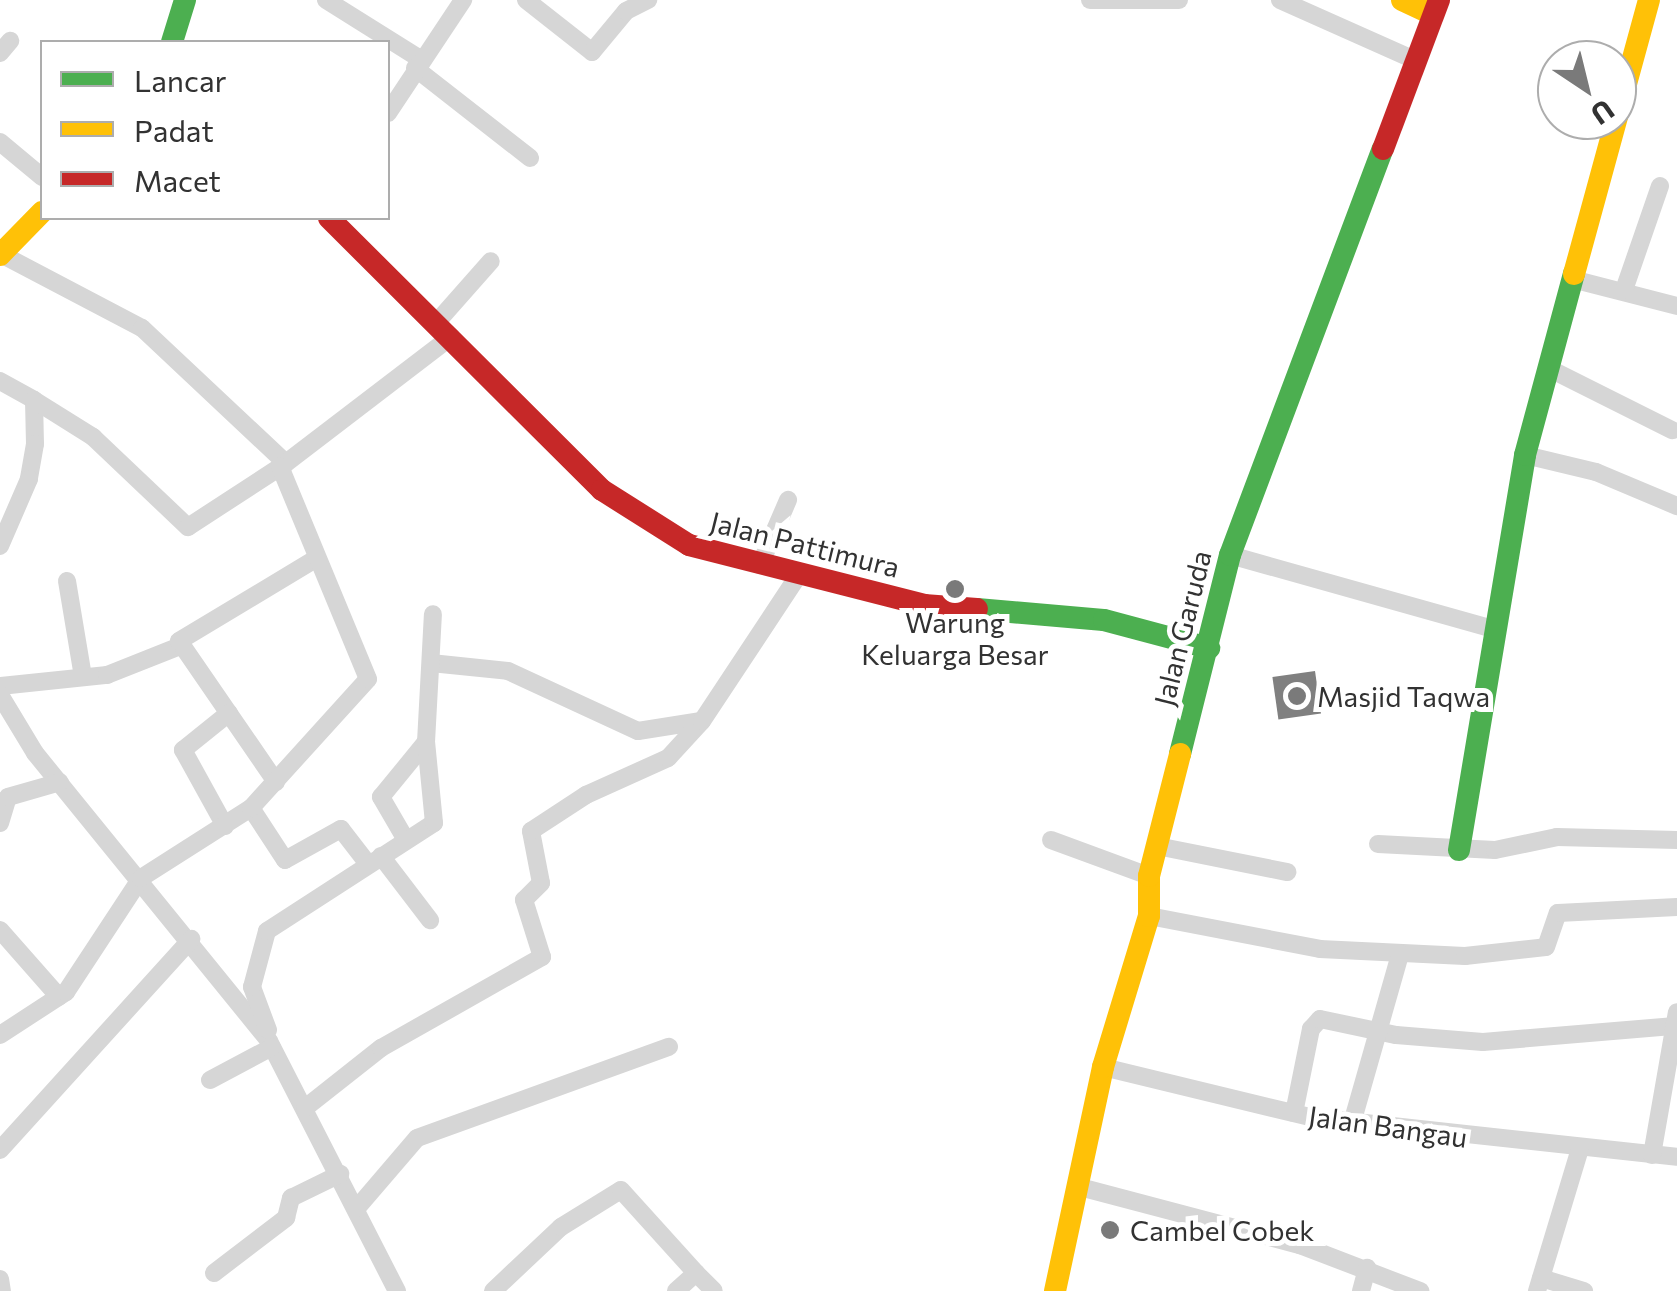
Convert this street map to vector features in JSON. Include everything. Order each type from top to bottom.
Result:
[{"type":"main road","points":[[173,40],[185,0]]},
{"type":"main road","points":[[1402,0],[1436,7]]},
{"type":"main road","points":[[1460,850],[1525,455],[1649,0]]},
{"type":"main road","name":"Jalan Garuda","points":[[1055,1291],[1103,1067],[1148,916],[1150,876],[1210,648],[1230,554],[1436,7]]},
{"type":"main road","points":[[0,254],[40,214]]},
{"type":"main road","name":"Jalan Pattimura","points":[[331,220],[626,509],[689,545],[924,604],[1104,620],[1210,648]]},
{"type":"street","points":[[326,0],[384,40]]},
{"type":"street","points":[[390,110],[417,63],[463,0]]},
{"type":"street","points":[[526,0],[592,52],[626,11],[648,0]]},
{"type":"street","points":[[1090,0],[1179,0]]},
{"type":"street","points":[[1280,0],[1415,60]]},
{"type":"street","points":[[390,44],[530,158]]},
{"type":"street","points":[[0,142],[40,176]]},
{"type":"street","points":[[1624,290],[1660,186]]},
{"type":"street","points":[[0,254],[142,328],[283,465],[368,678],[251,808],[141,878],[58,997],[0,1035]]},
{"type":"street","points":[[0,380],[93,437],[186,527],[283,465],[444,330],[491,262]]},
{"type":"street","points":[[1572,278],[1677,306]]},
{"type":"street","points":[[1548,368],[1672,430]]},
{"type":"street","points":[[0,546],[29,479],[34,400]]},
{"type":"street","points":[[1525,455],[1596,472],[1677,506]]},
{"type":"street","points":[[760,564],[788,500]]},
{"type":"street","points":[[1230,554],[1494,629]]},
{"type":"street","points":[[180,646],[182,638],[317,558]]},
{"type":"street","points":[[305,1108],[382,1048],[542,957],[524,900],[541,883],[532,830],[586,794],[661,765],[702,721],[800,573]]},
{"type":"street","points":[[67,580],[83,677]]},
{"type":"street","points":[[270,1044],[252,988],[267,931],[434,823],[426,742],[446,664],[433,614]]},
{"type":"street","points":[[0,686],[129,670],[180,646]]},
{"type":"street","points":[[180,646],[276,782]]},
{"type":"street","points":[[446,664],[508,671],[638,731],[702,721]]},
{"type":"street","points":[[0,695],[8,728],[60,782],[141,878],[270,1044],[397,1291]]},
{"type":"street","points":[[225,826],[183,750],[229,713]]},
{"type":"street","points":[[406,840],[381,797],[426,742]]},
{"type":"street","points":[[0,824],[8,797],[60,782]]},
{"type":"street","points":[[251,808],[285,860],[341,829],[430,920]]},
{"type":"street","points":[[1378,844],[1460,850],[1508,849],[1557,836],[1677,840]]},
{"type":"street","points":[[1051,840],[1150,876]]},
{"type":"street","points":[[1157,846],[1287,872]]},
{"type":"street","points":[[1148,916],[1271,942],[1400,954],[1536,949],[1551,944],[1558,914],[1677,906]]},
{"type":"street","points":[[0,930],[58,997]]},
{"type":"street","points":[[0,1150],[191,940]]},
{"type":"street","points":[[1352,1123],[1400,954]]},
{"type":"street","points":[[1294,1112],[1314,1023],[1483,1042],[1676,1020],[1652,1155]]},
{"type":"street","points":[[210,1080],[270,1044]]},
{"type":"street","points":[[357,1208],[417,1138],[669,1047]]},
{"type":"street","name":"Jalan Bangau","points":[[1103,1067],[1352,1123],[1677,1157]]},
{"type":"street","points":[[1580,1149],[1539,1284],[1584,1291]]},
{"type":"street","points":[[214,1274],[286,1218],[291,1198],[340,1174]]},
{"type":"street","points":[[1076,1186],[1367,1268],[1420,1291]]},
{"type":"street","points":[[493,1291],[561,1227],[621,1190],[714,1291]]},
{"type":"street","points":[[1361,1291],[1367,1268]]},
{"type":"street","points":[[676,1291],[696,1274]]},
{"type":"street","points":[[0,1278],[2,1291]]},
{"type":"building","name":"Masjid Taqwa","points":[[1315,671],[1321,714],[1278,720],[1272,677]]},
{"type":"traffic: fast","points":[[173,40],[185,0]]},
{"type":"traffic: fast","points":[[1180,754],[1230,555],[1383,149]]},
{"type":"traffic: fast","points":[[1459,850],[1525,455],[1574,274]]},
{"type":"traffic: fast","points":[[977,609],[1104,620],[1209,648]]},
{"type":"traffic: slow","points":[[1402,0],[1432,14]]},
{"type":"traffic: slow","points":[[1574,274],[1649,0]]},
{"type":"traffic: slow","points":[[0,255],[40,214]]},
{"type":"traffic: slow","points":[[1055,1291],[1103,1067],[1149,916],[1149,876],[1180,754]]},
{"type":"traffic: jam","points":[[1383,149],[1439,0]]},
{"type":"traffic: jam","points":[[331,220],[602,490],[689,545],[924,605],[977,609]]},
{"type":"place","name":"Warung Keluarga Besar","points":[[955,589]]},
{"type":"place","name":"Masjid Taqwa","points":[[1297,696]]},
{"type":"place","name":"Cambel Cobek","points":[[1110,1230]]}]
